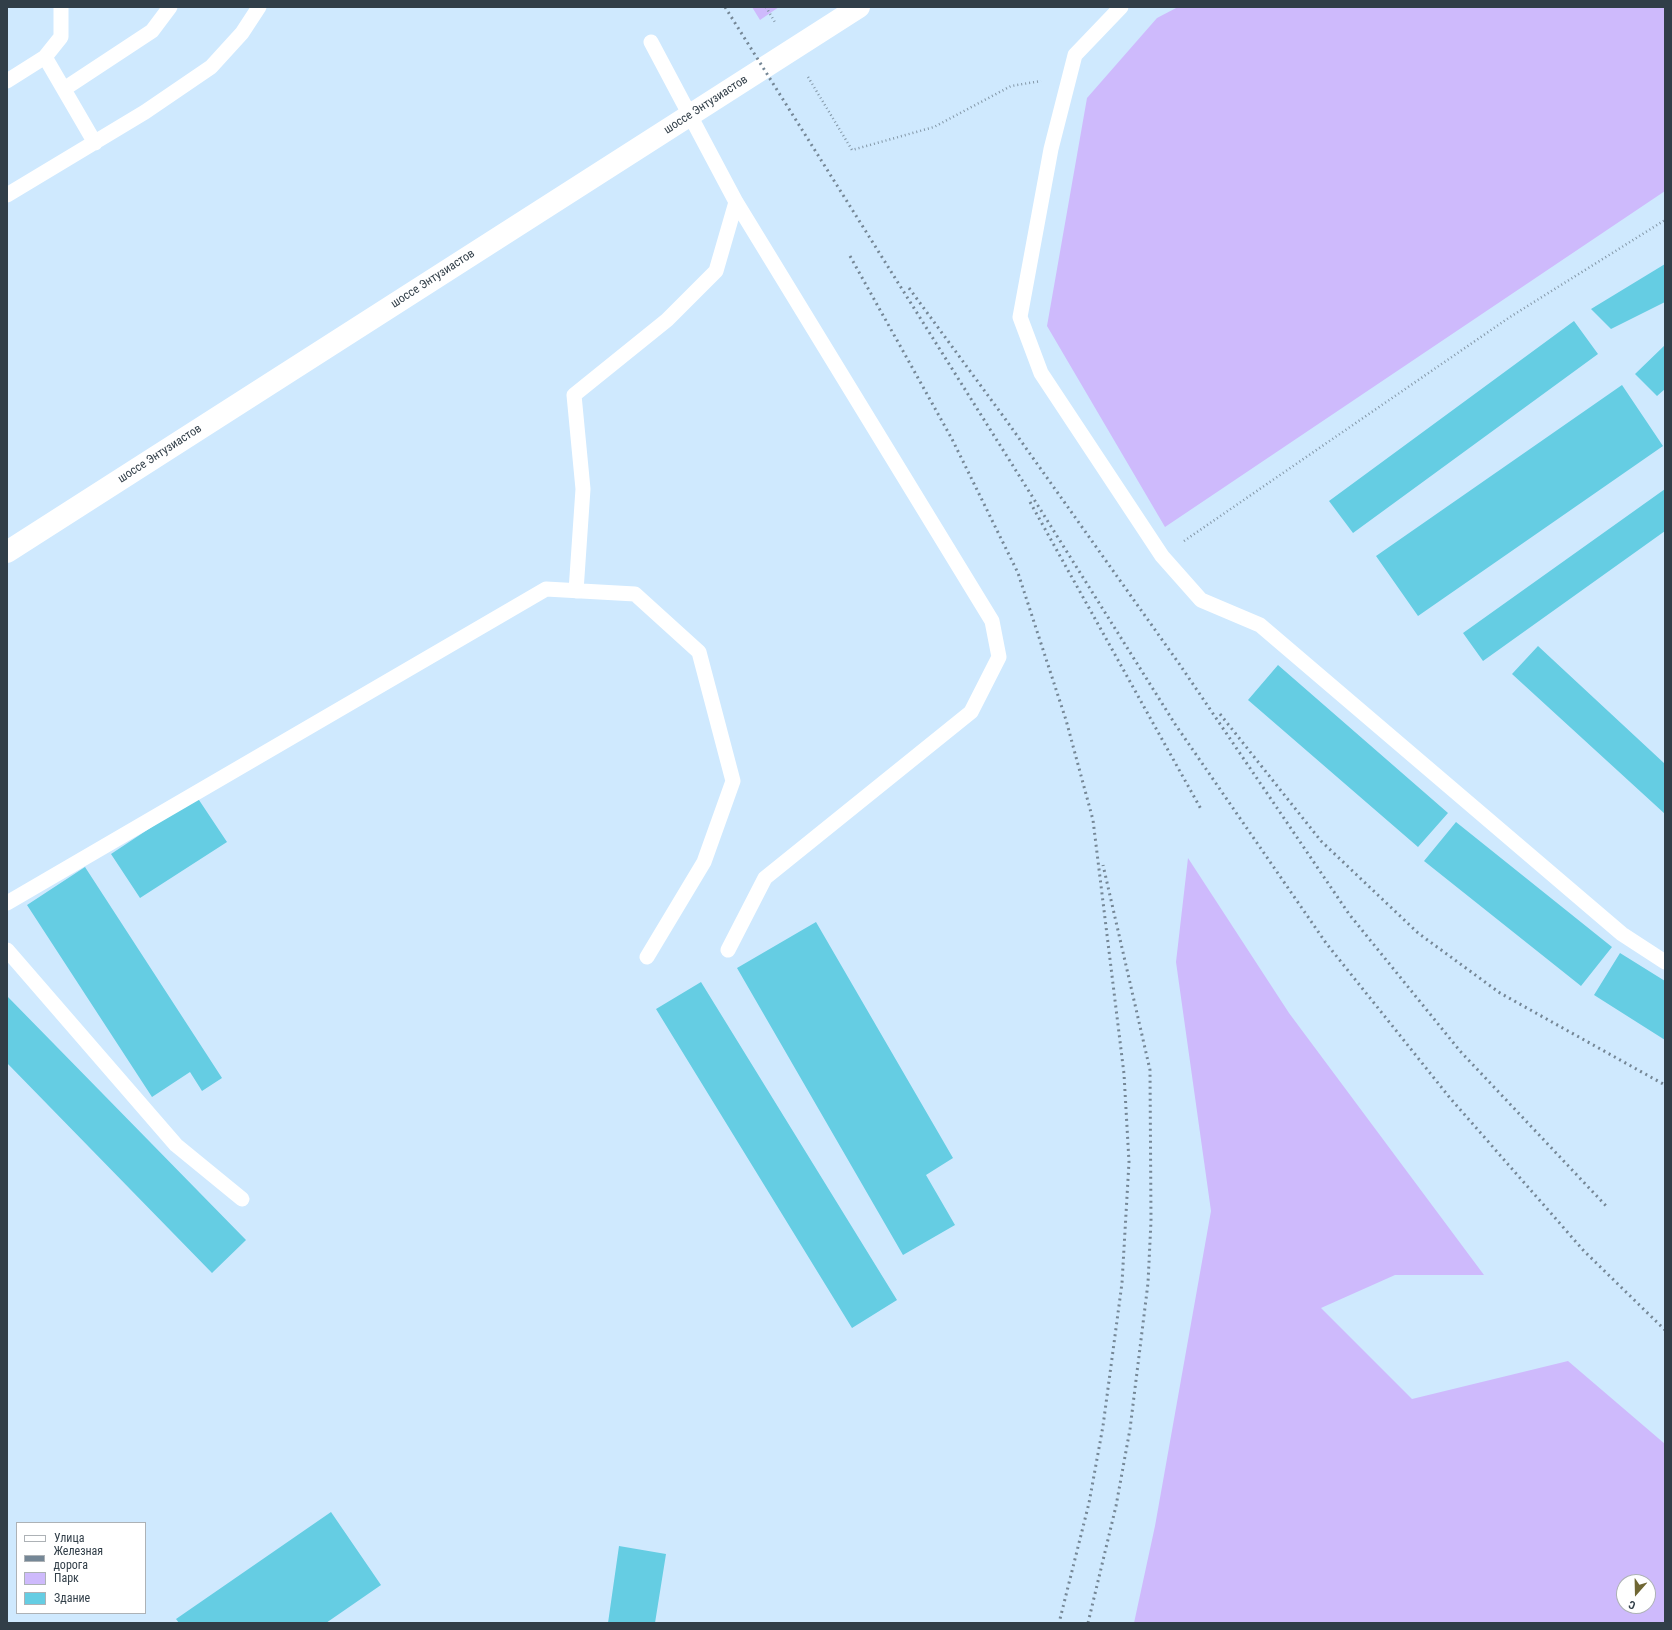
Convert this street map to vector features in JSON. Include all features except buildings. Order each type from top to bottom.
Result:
[{"type":"main road","name":"шоссе Энтузиастов","points":[[7,552],[859,7]]},
{"type":"lane","points":[[7,81],[46,58],[61,37],[62,7]]},
{"type":"lane","points":[[64,89],[152,30],[170,7]]},
{"type":"lane","points":[[7,195],[145,112],[211,67],[242,33],[259,7]]},
{"type":"lane","points":[[1121,7],[1075,55],[1051,148],[1020,317],[1041,373],[1162,556],[1201,600],[1260,626],[1622,934],[1665,962]]},
{"type":"lane","points":[[651,42],[736,202],[992,621],[999,657],[971,712],[765,878],[728,950]]},
{"type":"lane","points":[[46,58],[95,143]]},
{"type":"lane","points":[[576,591],[583,489],[574,395],[668,320],[716,271],[736,202]]},
{"type":"lane","points":[[7,903],[546,589],[635,594],[699,652],[733,781],[704,862],[647,957]]},
{"type":"lane","points":[[7,950],[176,1146],[242,1199]]},
{"type":"path","points":[[766,7],[778,28]]},
{"type":"path","points":[[807,75],[852,150],[934,127],[1011,86],[1069,76]]},
{"type":"path","points":[[1162,556],[1510,317],[1665,220]]},
{"type":"green space","points":[[752,7],[779,7],[760,20]]},
{"type":"green space","points":[[1178,7],[1665,7],[1665,191],[1165,527],[1047,326],[1087,98],[1157,18]]},
{"type":"green space","points":[[1188,858],[1289,1013],[1484,1275],[1395,1275],[1321,1308],[1412,1399],[1568,1361],[1665,1444],[1665,1623],[1134,1623],[1155,1526],[1211,1211],[1176,962]]},
{"type":"railway","points":[[725,7],[1175,724],[1326,943],[1450,1098],[1584,1251],[1665,1330]]},
{"type":"railway","points":[[850,256],[952,439],[1018,573],[1066,720],[1093,820],[1124,1074],[1129,1162],[1122,1283],[1103,1426],[1089,1503],[1059,1623]]},
{"type":"railway","points":[[909,288],[1006,420],[1180,665],[1349,914],[1460,1051],[1608,1208]]},
{"type":"railway","points":[[1030,502],[1202,811]]},
{"type":"railway","points":[[1220,714],[1321,841],[1418,933],[1500,993],[1665,1085]]},
{"type":"railway","points":[[1088,1623],[1116,1506],[1130,1429],[1148,1283],[1151,1221],[1150,1070],[1103,865]]}]
